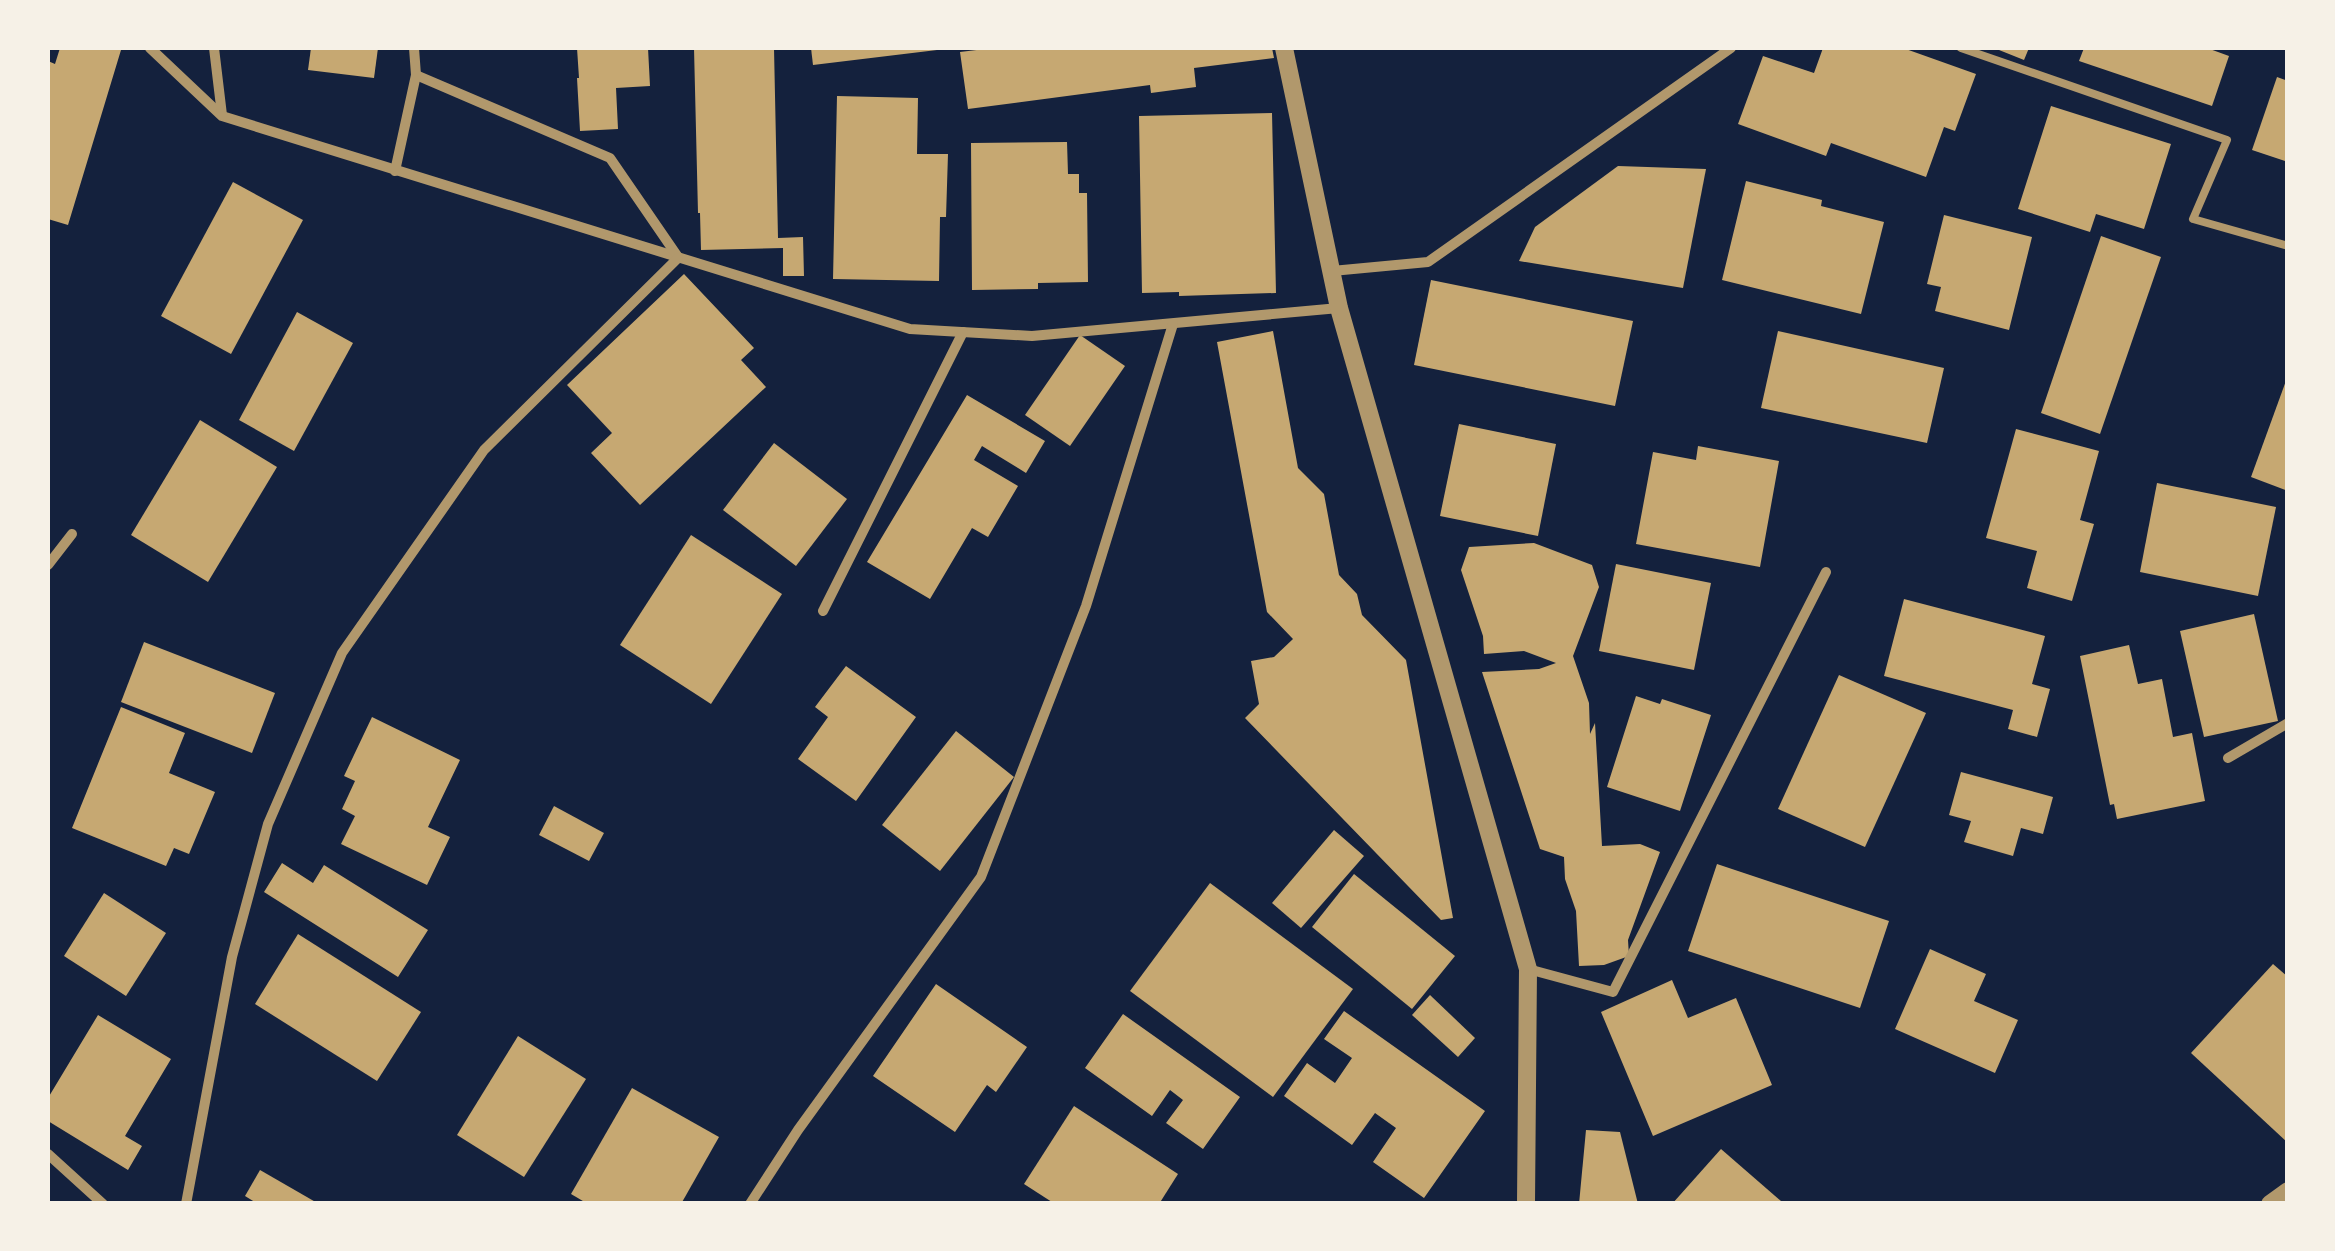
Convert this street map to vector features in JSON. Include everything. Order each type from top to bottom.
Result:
[{"type":"street","points":[[150,48],[222,116],[910,330],[1032,336],[1339,308]]},
{"type":"street","points":[[214,48],[222,116]]},
{"type":"street","points":[[395,171],[416,75],[414,48]]},
{"type":"street","points":[[1284,48],[1339,308],[1528,968],[1526,1204]]},
{"type":"street","points":[[1332,270],[1428,262],[1731,48]]},
{"type":"street","points":[[416,75],[610,158],[678,258]]},
{"type":"street","points":[[186,1204],[232,958],[268,824],[342,653],[484,450],[678,258]]},
{"type":"street","points":[[750,1204],[981,877],[1086,606],[1174,324]]},
{"type":"street","points":[[823,611],[964,332]]},
{"type":"street","points":[[48,565],[72,534]]},
{"type":"street","points":[[1528,968],[1613,992],[1826,572]]},
{"type":"street","points":[[2228,758],[2288,723]]},
{"type":"street","points":[[48,1154],[103,1204]]},
{"type":"street","points":[[2270,1204],[2288,1191]]},
{"type":"lane","points":[[1960,48],[2227,140],[2193,219],[2288,246]]},
{"type":"building","points":[[60,48],[121,50],[68,225],[48,219],[48,61],[55,64]]},
{"type":"building","points":[[311,48],[378,48],[374,78],[308,70]]},
{"type":"building","points":[[577,48],[648,48],[650,86],[616,88],[618,129],[580,131]]},
{"type":"building","points":[[694,48],[774,48],[778,238],[803,237],[804,276],[783,276],[783,248],[701,250]]},
{"type":"building","points":[[811,48],[937,48],[937,50],[813,65]]},
{"type":"building","points":[[993,48],[1272,48],[1274,58],[1194,68],[1196,87],[1151,93],[1150,85],[968,109],[960,52]]},
{"type":"building","points":[[1823,48],[1903,48],[1976,74],[1955,131],[1944,127],[1926,177],[1831,143],[1826,156],[1738,124],[1763,56],[1814,73]]},
{"type":"building","points":[[1994,48],[2029,48],[2024,60]]},
{"type":"building","points":[[2084,48],[2207,48],[2229,56],[2212,106],[2079,61]]},
{"type":"building","points":[[2277,77],[2288,81],[2288,162],[2252,150]]},
{"type":"building","points":[[837,96],[918,98],[917,154],[948,154],[946,217],[940,217],[939,281],[833,279]]},
{"type":"building","points":[[2051,106],[2171,144],[2144,229],[2096,214],[2090,232],[2018,209]]},
{"type":"building","points":[[1272,113],[1276,293],[1142,293],[1139,116]]},
{"type":"building","points":[[1067,142],[1068,174],[1079,174],[1079,193],[1087,193],[1088,282],[1038,283],[1038,289],[972,290],[971,143]]},
{"type":"building","points":[[1618,166],[1706,169],[1683,288],[1519,261],[1535,227]]},
{"type":"building","points":[[1746,181],[1822,200],[1821,206],[1884,222],[1861,314],[1722,280]]},
{"type":"building","points":[[233,182],[303,220],[231,354],[161,316]]},
{"type":"building","points":[[1944,215],[2032,237],[2009,330],[1935,311],[1941,287],[1927,284]]},
{"type":"building","points":[[2101,236],[2161,257],[2100,434],[2041,413]]},
{"type":"building","points":[[684,274],[754,348],[741,360],[766,387],[640,505],[591,453],[612,433],[567,385]]},
{"type":"building","points":[[1431,280],[1633,321],[1615,406],[1414,365]]},
{"type":"building","points":[[297,312],[353,343],[294,451],[239,420]]},
{"type":"building","points":[[1273,331],[1298,468],[1324,494],[1339,575],[1357,594],[1362,615],[1406,660],[1453,918],[1441,920],[1245,718],[1259,704],[1251,661],[1274,657],[1293,639],[1267,612],[1217,342]]},
{"type":"building","points":[[1778,331],[1944,368],[1927,443],[1761,408]]},
{"type":"building","points":[[1080,335],[1125,366],[1070,446],[1025,415]]},
{"type":"building","points":[[2288,378],[2288,491],[2251,477]]},
{"type":"building","points":[[967,395],[1045,441],[1026,473],[982,446],[974,460],[1018,486],[988,537],[972,528],[930,599],[867,562]]},
{"type":"building","points":[[200,420],[277,467],[208,582],[131,535]]},
{"type":"building","points":[[1459,424],[1556,444],[1538,536],[1440,516]]},
{"type":"building","points":[[2016,429],[2099,451],[2080,520],[2094,524],[2072,601],[2027,588],[2037,551],[1986,538]]},
{"type":"building","points":[[774,443],[847,499],[796,566],[723,510]]},
{"type":"building","points":[[1698,446],[1779,461],[1760,567],[1636,544],[1653,452],[1696,460]]},
{"type":"building","points":[[2157,483],[2276,507],[2258,596],[2140,572]]},
{"type":"building","points":[[691,535],[782,594],[711,704],[620,645]]},
{"type":"building","points":[[1534,543],[1592,565],[1599,587],[1573,656],[1589,703],[1590,734],[1595,723],[1602,846],[1640,844],[1660,852],[1628,940],[1629,956],[1604,965],[1579,966],[1576,911],[1565,879],[1564,857],[1540,849],[1482,672],[1539,669],[1556,663],[1524,651],[1484,654],[1483,636],[1461,570],[1469,547]]},
{"type":"building","points":[[1616,564],[1711,583],[1694,670],[1599,651]]},
{"type":"building","points":[[1904,599],[2045,636],[2032,684],[2050,689],[2037,737],[2008,729],[2013,710],[1884,676]]},
{"type":"building","points":[[2254,614],[2278,721],[2204,737],[2180,631]]},
{"type":"building","points":[[144,642],[275,693],[252,753],[121,702]]},
{"type":"building","points":[[2129,645],[2138,684],[2162,679],[2173,737],[2192,733],[2205,801],[2117,819],[2114,804],[2110,805],[2080,656]]},
{"type":"building","points":[[846,666],[916,717],[856,801],[798,759],[828,717],[815,707]]},
{"type":"building","points":[[1839,675],[1926,713],[1865,847],[1778,809]]},
{"type":"building","points":[[1636,696],[1660,704],[1662,699],[1711,715],[1680,811],[1607,787]]},
{"type":"building","points":[[121,707],[185,733],[169,773],[215,792],[189,854],[174,848],[166,866],[72,828]]},
{"type":"building","points":[[372,717],[460,760],[428,827],[450,837],[427,885],[341,844],[355,816],[342,809],[355,781],[344,776]]},
{"type":"building","points":[[956,731],[1014,777],[940,871],[882,825]]},
{"type":"building","points":[[1961,772],[2053,797],[2043,834],[2021,828],[2013,856],[1964,842],[1971,821],[1949,815]]},
{"type":"building","points":[[554,806],[604,833],[589,861],[539,835]]},
{"type":"building","points":[[1334,830],[1364,856],[1301,928],[1272,903]]},
{"type":"building","points":[[282,863],[313,883],[324,865],[428,930],[398,977],[264,892]]},
{"type":"building","points":[[1717,864],[1889,921],[1860,1008],[1688,951]]},
{"type":"building","points":[[1354,874],[1455,956],[1412,1009],[1312,927]]},
{"type":"building","points":[[1210,883],[1353,989],[1273,1097],[1130,991]]},
{"type":"building","points":[[104,893],[166,933],[126,996],[64,956]]},
{"type":"building","points":[[298,934],[421,1012],[377,1081],[255,1004]]},
{"type":"building","points":[[1930,949],[1986,974],[1974,1001],[2018,1020],[1995,1073],[1895,1029]]},
{"type":"building","points":[[2273,964],[2288,977],[2288,1143],[2191,1053]]},
{"type":"building","points":[[1672,980],[1688,1018],[1736,998],[1772,1085],[1653,1136],[1601,1012]]},
{"type":"building","points":[[936,984],[1027,1047],[996,1092],[987,1085],[955,1132],[873,1076]]},
{"type":"building","points":[[1430,995],[1475,1038],[1458,1057],[1412,1015]]},
{"type":"building","points":[[1344,1011],[1485,1111],[1424,1198],[1373,1162],[1396,1128],[1375,1113],[1352,1145],[1284,1096],[1307,1063],[1335,1083],[1352,1058],[1324,1039]]},
{"type":"building","points":[[1123,1014],[1240,1097],[1203,1149],[1166,1123],[1183,1100],[1170,1090],[1152,1116],[1085,1068]]},
{"type":"building","points":[[98,1015],[171,1059],[125,1136],[142,1146],[128,1170],[48,1121],[48,1098]]},
{"type":"building","points":[[518,1036],[586,1079],[524,1177],[457,1135]]},
{"type":"building","points":[[632,1088],[719,1137],[681,1204],[588,1204],[571,1194]]},
{"type":"building","points":[[1074,1106],[1178,1174],[1159,1204],[1055,1204],[1024,1184]]},
{"type":"building","points":[[1586,1130],[1620,1132],[1638,1204],[1579,1204]]},
{"type":"building","points":[[1721,1149],[1781,1201],[1779,1204],[1672,1204]]},
{"type":"building","points":[[260,1170],[319,1204],[258,1204],[245,1196]]}]
